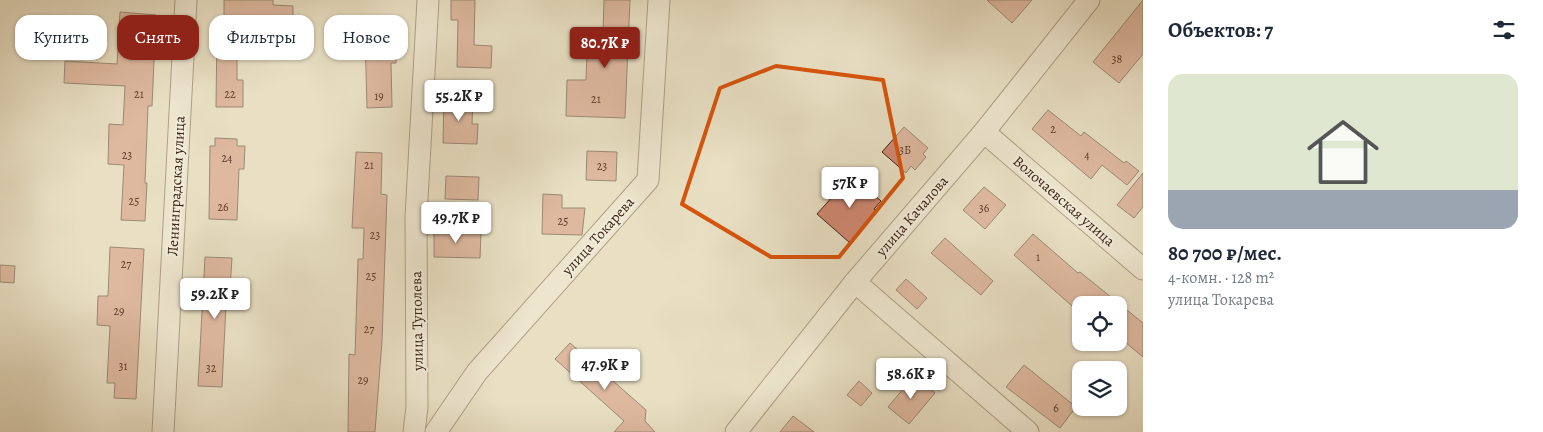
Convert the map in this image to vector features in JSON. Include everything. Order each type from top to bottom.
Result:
[{"type":"street","name":"Ленинградская улица","points":[[163,432],[186,0]]},
{"type":"street","name":"улица Туполева","points":[[414,432],[418,407],[416,217],[428,0]]},
{"type":"street","name":"улица Токарева","points":[[436,432],[477,372],[648,180],[659,0]]},
{"type":"street","name":"улица Качалова","points":[[739,431],[854,282],[984,132],[1089,0]]},
{"type":"street","name":"Волочаевская улица","points":[[984,132],[1140,259]]},
{"type":"street","points":[[854,282],[1028,432]]},
{"type":"highlighted area","points":[[776,66],[883,80],[903,178],[839,257],[771,257],[682,204],[720,88]]},
{"type":"building","points":[[224,0],[273,0],[273,5],[293,6],[293,15],[224,15]]},
{"type":"building","points":[[451,0],[475,0],[474,45],[492,46],[491,68],[457,67],[458,20],[451,20]]},
{"type":"building","points":[[604,0],[630,0],[625,118],[566,116],[567,80],[586,80],[587,51],[600,51],[600,35],[603,35]]},
{"type":"building","points":[[987,0],[1032,0],[1012,23]]},
{"type":"building","points":[[1143,0],[1143,54],[1119,83],[1093,62]]},
{"type":"building","points":[[120,12],[156,15],[120,15]]},
{"type":"building","points":[[117,60],[154,60],[152,106],[148,106],[145,221],[121,220],[124,165],[108,164],[109,124],[123,125],[125,86],[64,83],[65,61],[117,64]]},
{"type":"building","points":[[217,60],[237,60],[237,80],[243,80],[243,107],[216,107]]},
{"type":"building","points":[[366,60],[396,60],[396,63],[391,63],[392,107],[367,108]]},
{"type":"building","points":[[444,98],[473,98],[472,124],[478,124],[477,144],[443,143]]},
{"type":"building","points":[[1048,110],[1081,136],[1084,132],[1124,163],[1126,161],[1139,171],[1127,185],[1102,165],[1091,179],[1032,129]]},
{"type":"building","points":[[904,127],[928,148],[923,154],[926,157],[915,170],[911,166],[906,173],[882,152]]},
{"type":"building","points":[[215,138],[237,139],[237,146],[245,146],[244,169],[239,169],[237,220],[209,219],[210,146],[215,146]]},
{"type":"building","points":[[587,151],[617,152],[616,181],[586,180]]},
{"type":"building","points":[[356,152],[382,153],[381,194],[387,195],[382,341],[375,432],[348,432],[349,354],[355,355],[358,259],[363,259],[364,228],[352,228]]},
{"type":"building","points":[[1143,173],[1143,207],[1134,218],[1117,205]]},
{"type":"building","points":[[852,175],[881,201],[874,209],[877,212],[850,243],[817,214]]},
{"type":"building","points":[[446,176],[479,177],[478,200],[445,199]]},
{"type":"building","points":[[984,187],[1006,205],[985,229],[963,210]]},
{"type":"building","points":[[543,194],[562,195],[562,208],[585,208],[582,235],[542,234]]},
{"type":"building","points":[[434,226],[452,226],[452,232],[481,233],[480,258],[434,257]]},
{"type":"building","points":[[1033,234],[1078,273],[1080,272],[1110,296],[1072,296],[1072,306],[1014,255]]},
{"type":"building","points":[[945,238],[993,281],[981,295],[931,253]]},
{"type":"building","points":[[110,247],[144,249],[136,399],[114,398],[115,383],[107,383],[110,326],[97,325],[98,296],[108,296]]},
{"type":"building","points":[[205,257],[232,258],[230,289],[235,289],[234,305],[226,305],[222,387],[198,386]]},
{"type":"building","points":[[0,265],[15,266],[14,283],[0,282]]},
{"type":"building","points":[[906,279],[927,298],[917,309],[896,290]]},
{"type":"building","points":[[1127,310],[1143,323],[1143,357],[1127,344]]},
{"type":"building","points":[[570,343],[646,410],[645,421],[655,432],[614,432],[624,421],[555,359]]},
{"type":"building","points":[[1024,365],[1072,404],[1072,412],[1060,428],[1006,387]]},
{"type":"building","points":[[914,376],[935,393],[909,424],[888,407]]},
{"type":"building","points":[[859,381],[872,393],[861,406],[847,395]]},
{"type":"building","points":[[793,416],[814,432],[780,432]]}]
